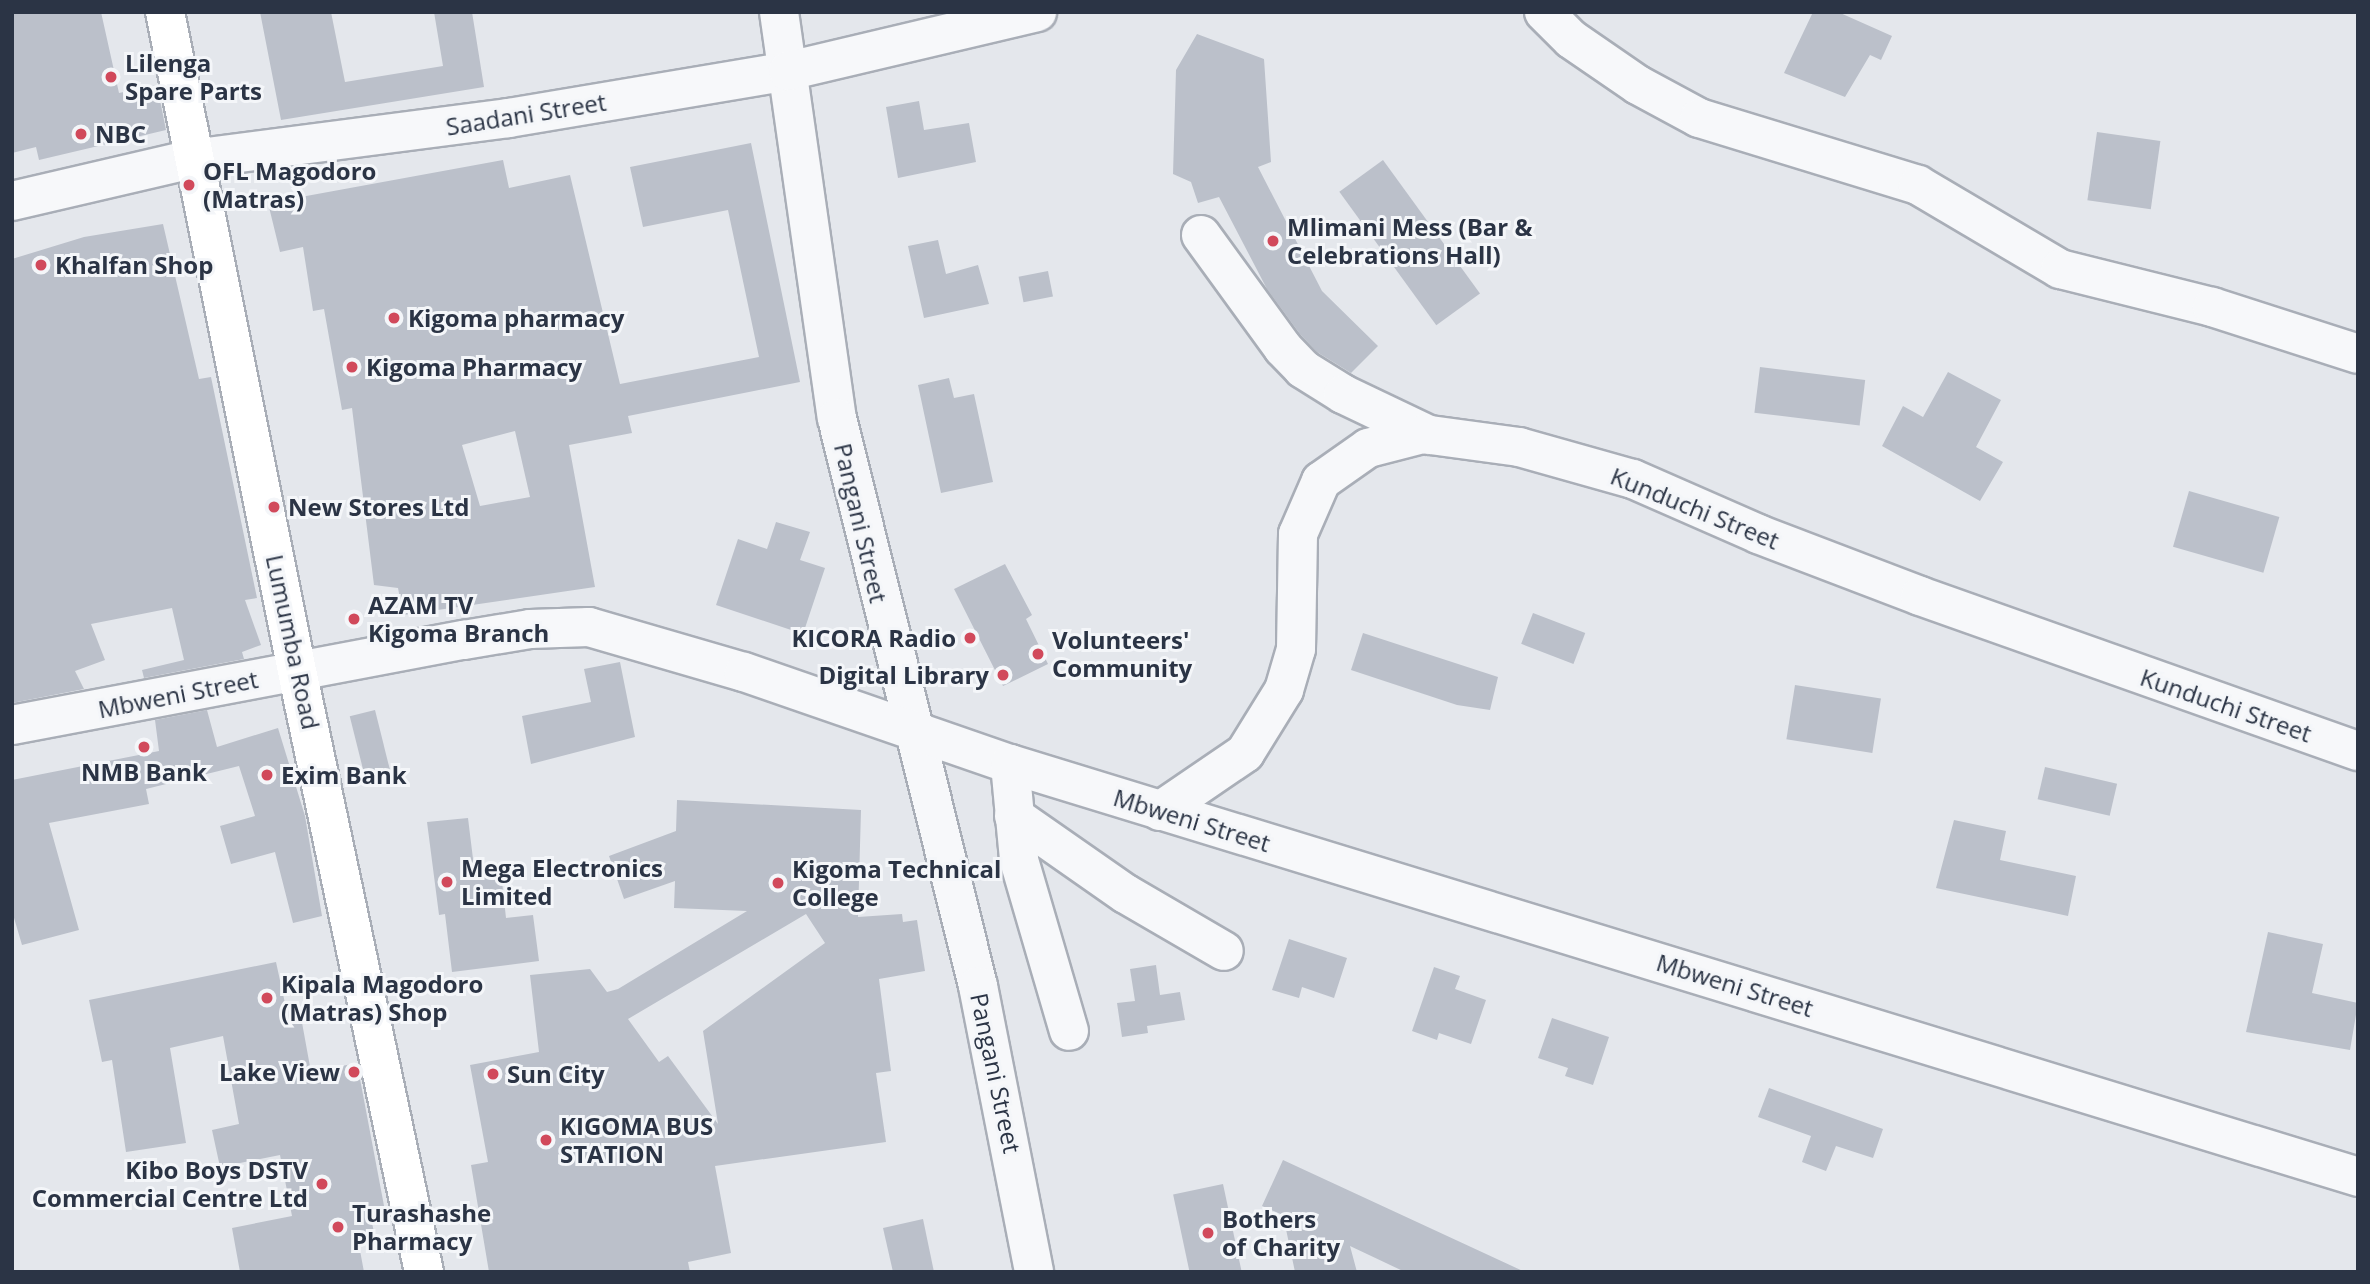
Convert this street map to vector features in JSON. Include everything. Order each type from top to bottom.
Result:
[{"type":"main road","name":"Lumumba Road","points":[[165,12],[297,671],[424,1272]]},
{"type":"street","name":"Pangani Street","points":[[779,12],[837,418],[978,986],[1034,1272]]},
{"type":"street","points":[[1544,12],[1571,39],[1638,85],[1699,118],[1918,185],[2060,269],[2213,307],[2358,354]]},
{"type":"street","name":"Saadani Street","points":[[12,201],[193,159],[508,118],[788,71],[1038,13]]},
{"type":"street","points":[[1201,236],[1283,348],[1303,369],[1343,394],[1429,435]]},
{"type":"street","name":"Kunduchi Street","points":[[1160,811],[1245,753],[1284,690],[1296,649],[1298,534],[1321,481],[1367,448],[1429,435],[1519,447],[1633,479],[1758,534],[1920,596],[2358,751]]},
{"type":"street","name":"Mbweni Street","points":[[12,725],[530,629],[589,627],[653,642],[914,728],[1010,764],[1160,811],[2358,1177]]},
{"type":"street","points":[[1010,764],[1014,816],[1031,914],[1069,1031]]},
{"type":"street","points":[[1014,816],[1126,894],[1224,951]]},
{"type":"building","points":[[12,12],[101,12],[119,93],[157,85],[166,130],[39,160],[36,147],[12,153]]},
{"type":"building","points":[[260,12],[331,12],[345,82],[443,66],[434,12],[472,12],[484,87],[281,120]]},
{"type":"building","points":[[1813,12],[1838,12],[1892,36],[1881,60],[1870,55],[1845,97],[1784,73]]},
{"type":"building","points":[[1197,34],[1264,59],[1271,162],[1258,167],[1322,291],[1378,346],[1351,373],[1317,352],[1300,334],[1267,289],[1219,197],[1198,203],[1191,182],[1173,174],[1176,70]]},
{"type":"building","points":[[919,101],[924,130],[969,123],[976,162],[898,178],[886,107]]},
{"type":"building","points":[[2097,132],[2160,141],[2151,209],[2087,200]]},
{"type":"building","points":[[751,143],[800,382],[628,416],[632,433],[569,445],[595,587],[403,615],[398,588],[374,585],[352,408],[342,410],[324,309],[313,311],[303,247],[280,252],[268,203],[503,160],[509,188],[570,175],[620,384],[759,357],[728,210],[643,227],[630,167]],"holes":[[[515,431],[530,497],[480,506],[462,445]]]},
{"type":"building","points":[[1383,160],[1480,293],[1436,325],[1339,192]]},
{"type":"building","points":[[163,224],[199,379],[211,377],[257,598],[245,600],[261,645],[242,652],[244,659],[144,678],[142,670],[184,660],[172,608],[91,624],[105,660],[75,671],[84,689],[12,703],[12,259],[84,237]]},
{"type":"building","points":[[938,240],[946,274],[978,265],[989,304],[924,318],[908,246]]},
{"type":"building","points":[[1048,271],[1053,297],[1024,302],[1019,277]]},
{"type":"building","points":[[1760,367],[1865,380],[1860,426],[1754,413]]},
{"type":"building","points":[[1948,372],[2001,400],[1976,447],[2003,462],[1980,501],[1882,446],[1903,406],[1923,417]]},
{"type":"building","points":[[949,378],[954,398],[974,394],[993,482],[941,493],[918,385]]},
{"type":"building","points":[[2189,491],[2279,517],[2263,573],[2173,547]]},
{"type":"building","points":[[776,522],[810,532],[800,560],[825,568],[803,634],[716,605],[738,539],[767,549]]},
{"type":"building","name":"KICORA Radio","points":[[1005,564],[1032,615],[1026,619],[1048,664],[1003,686],[954,589]]},
{"type":"building","points":[[1533,613],[1585,633],[1573,664],[1521,644]]},
{"type":"building","points":[[1363,633],[1498,677],[1490,710],[1457,705],[1351,670]]},
{"type":"building","points":[[620,662],[635,737],[531,764],[522,716],[591,702],[584,669]]},
{"type":"building","points":[[1795,685],[1881,699],[1872,753],[1786,739]]},
{"type":"building","points":[[207,710],[217,747],[278,728],[305,816],[322,916],[293,923],[275,852],[231,864],[220,826],[255,816],[239,766],[146,789],[149,804],[49,823],[79,930],[22,945],[12,911],[12,780],[159,751],[155,720]]},
{"type":"building","points":[[375,710],[390,772],[365,778],[350,716]]},
{"type":"building","points":[[2045,767],[2117,784],[2110,816],[2038,799]]},
{"type":"building","points":[[677,800],[861,810],[858,917],[902,914],[903,922],[917,920],[925,971],[879,979],[891,1071],[876,1073],[886,1142],[715,1166],[731,1253],[688,1262],[690,1272],[489,1272],[471,1165],[488,1162],[470,1065],[539,1052],[530,975],[590,969],[607,992],[618,989],[747,911],[674,908],[675,881],[624,899],[609,856],[676,831]],"holes":[[[806,914],[825,943],[703,1031],[718,1124],[668,1056],[659,1062],[628,1019]]]},
{"type":"building","points":[[468,818],[474,867],[500,863],[506,918],[533,915],[539,961],[452,972],[445,914],[439,915],[427,822]]},
{"type":"building","points":[[1954,820],[2006,831],[2000,860],[2076,876],[2068,916],[1936,888]]},
{"type":"building","points":[[2268,932],[2323,944],[2312,993],[2358,1003],[2350,1050],[2246,1032]]},
{"type":"building","points":[[1289,939],[1347,958],[1334,998],[1302,987],[1299,998],[1272,990]]},
{"type":"building","points":[[276,962],[286,1008],[299,1006],[311,1072],[357,1063],[385,1211],[370,1214],[376,1241],[359,1245],[364,1272],[240,1272],[232,1228],[292,1216],[280,1155],[220,1167],[212,1130],[239,1124],[223,1036],[170,1048],[186,1143],[126,1152],[112,1060],[102,1062],[89,1000]]},
{"type":"building","points":[[1156,965],[1160,995],[1180,992],[1185,1020],[1147,1026],[1148,1033],[1122,1037],[1117,1003],[1135,1001],[1130,969]]},
{"type":"building","points":[[1434,967],[1460,976],[1455,989],[1486,1000],[1471,1044],[1439,1033],[1437,1040],[1412,1031]]},
{"type":"building","points":[[1552,1018],[1609,1037],[1593,1085],[1565,1076],[1568,1068],[1538,1058]]},
{"type":"building","points":[[1769,1088],[1883,1129],[1873,1158],[1836,1146],[1826,1171],[1802,1162],[1811,1136],[1758,1117]]},
{"type":"building","points":[[1283,1160],[1525,1272],[1405,1272],[1350,1246],[1357,1272],[1295,1272],[1283,1215],[1262,1206]]},
{"type":"building","name":"Bothers of Charity","points":[[1223,1184],[1242,1272],[1190,1272],[1173,1195]]},
{"type":"building","points":[[923,1219],[934,1272],[893,1272],[883,1228]]},
{"type":"place","name":"Lilenga Spare Parts","points":[[111,77]]},
{"type":"place","name":"NBC","points":[[81,134]]},
{"type":"place","name":"OFL Magodoro (Matras)","points":[[189,185]]},
{"type":"place","name":"Mlimani Mess (Bar & Celebrations Hall)","points":[[1273,241]]},
{"type":"place","name":"Khalfan Shop","points":[[41,265]]},
{"type":"place","name":"Kigoma pharmacy","points":[[394,318]]},
{"type":"place","name":"Kigoma Pharmacy","points":[[352,367]]},
{"type":"place","name":"New Stores Ltd","points":[[274,507]]},
{"type":"place","name":"AZAM TV Kigoma Branch","points":[[354,619]]},
{"type":"place","name":"KICORA Radio","points":[[970,638]]},
{"type":"place","name":"Volunteers' Community","points":[[1038,654]]},
{"type":"place","name":"Digital Library","points":[[1003,675]]},
{"type":"place","name":"NMB Bank","points":[[144,747]]},
{"type":"place","name":"Exim Bank","points":[[267,775]]},
{"type":"place","name":"Mega Electronics Limited","points":[[447,882]]},
{"type":"place","name":"Kigoma Technical College","points":[[778,883]]},
{"type":"place","name":"Kipala Magodoro (Matras) Shop","points":[[267,998]]},
{"type":"place","name":"Lake View","points":[[354,1072]]},
{"type":"place","name":"Sun City","points":[[493,1074]]},
{"type":"place","name":"KIGOMA BUS STATION","points":[[546,1140]]},
{"type":"place","name":"Kibo Boys DSTV Commercial Centre Ltd","points":[[322,1184]]},
{"type":"place","name":"Turashashe Pharmacy","points":[[338,1227]]},
{"type":"place","name":"Bothers of Charity","points":[[1208,1233]]}]
